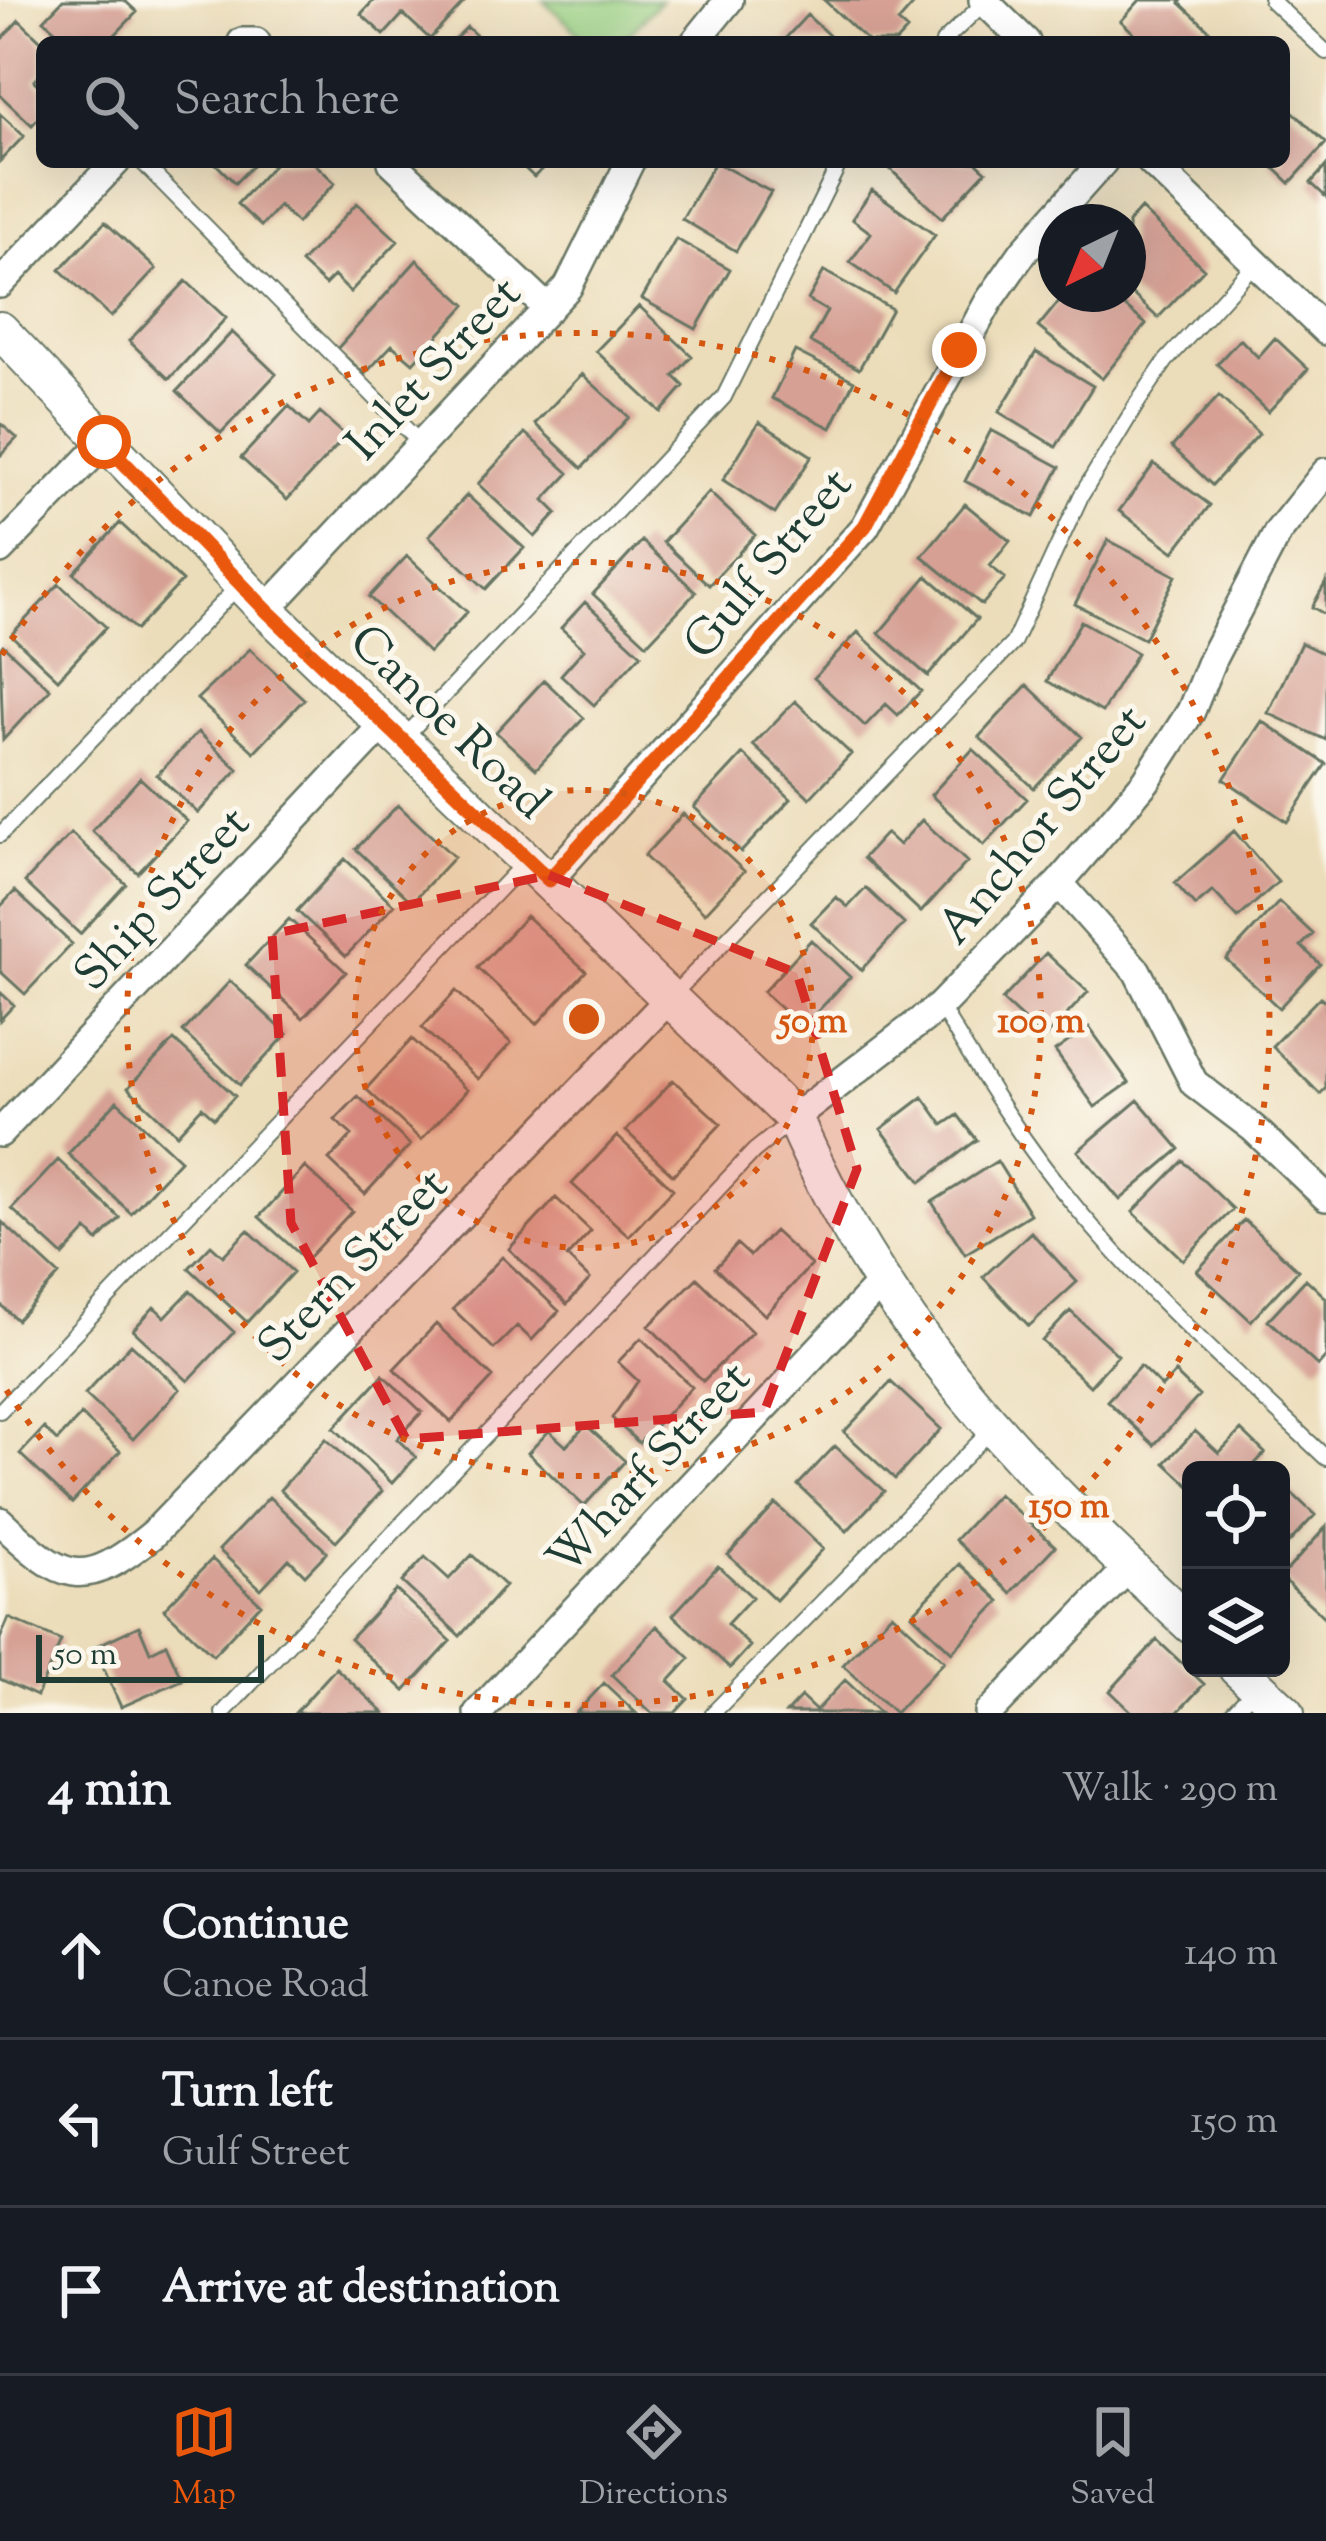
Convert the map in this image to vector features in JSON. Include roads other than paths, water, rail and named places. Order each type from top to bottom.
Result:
[{"type":"street","points":[[700,36],[729,0]]},
{"type":"street","points":[[984,1],[1020,36]]},
{"type":"street","points":[[0,284],[110,168]]},
{"type":"street","points":[[398,168],[548,309]]},
{"type":"street","name":"Inlet Street","points":[[253,597],[421,444],[548,309],[576,272],[627,168]]},
{"type":"street","name":"Gulf Street","points":[[538,870],[865,526],[989,301],[1024,251],[1098,168]]},
{"type":"street","points":[[1156,168],[1326,332]]},
{"type":"street","name":"Canoe Road","points":[[0,329],[253,597],[794,1118],[830,1202],[919,1342],[994,1427],[1182,1617]]},
{"type":"street","points":[[0,550],[104,442]]},
{"type":"street","name":"Anchor Street","points":[[794,1118],[940,1006],[1059,883],[1172,744],[1278,532],[1326,472]]},
{"type":"street","name":"Ship Street","points":[[0,1133],[393,731]]},
{"type":"street","points":[[1059,883],[1137,971],[1194,1083],[1253,1128],[1326,1197]]},
{"type":"street","name":"Stern Street","points":[[0,1521],[49,1564],[85,1574],[122,1559],[153,1534],[669,999]]},
{"type":"street","name":"Wharf Street","points":[[478,1713],[881,1282]]},
{"type":"street","points":[[989,1713],[1129,1568]]},
{"type":"street","points":[[1247,1677],[1286,1713]]},
{"type":"lane","points":[[1271,0],[1326,52]]},
{"type":"lane","points":[[950,36],[984,1]]},
{"type":"lane","points":[[148,168],[421,444]]},
{"type":"lane","points":[[393,731],[724,397],[837,168]]},
{"type":"lane","points":[[669,999],[1012,643],[1081,496],[1138,402],[1166,361],[1256,263]]},
{"type":"lane","points":[[0,835],[253,597]]},
{"type":"lane","points":[[0,1412],[538,870]]},
{"type":"lane","points":[[940,1006],[1009,1120],[1080,1213],[1160,1299],[1326,1458]]},
{"type":"lane","points":[[223,1713],[754,1151],[794,1118]]},
{"type":"lane","points":[[713,1713],[994,1427]]},
{"type":"lane","points":[[1232,1713],[1247,1677]]}]
